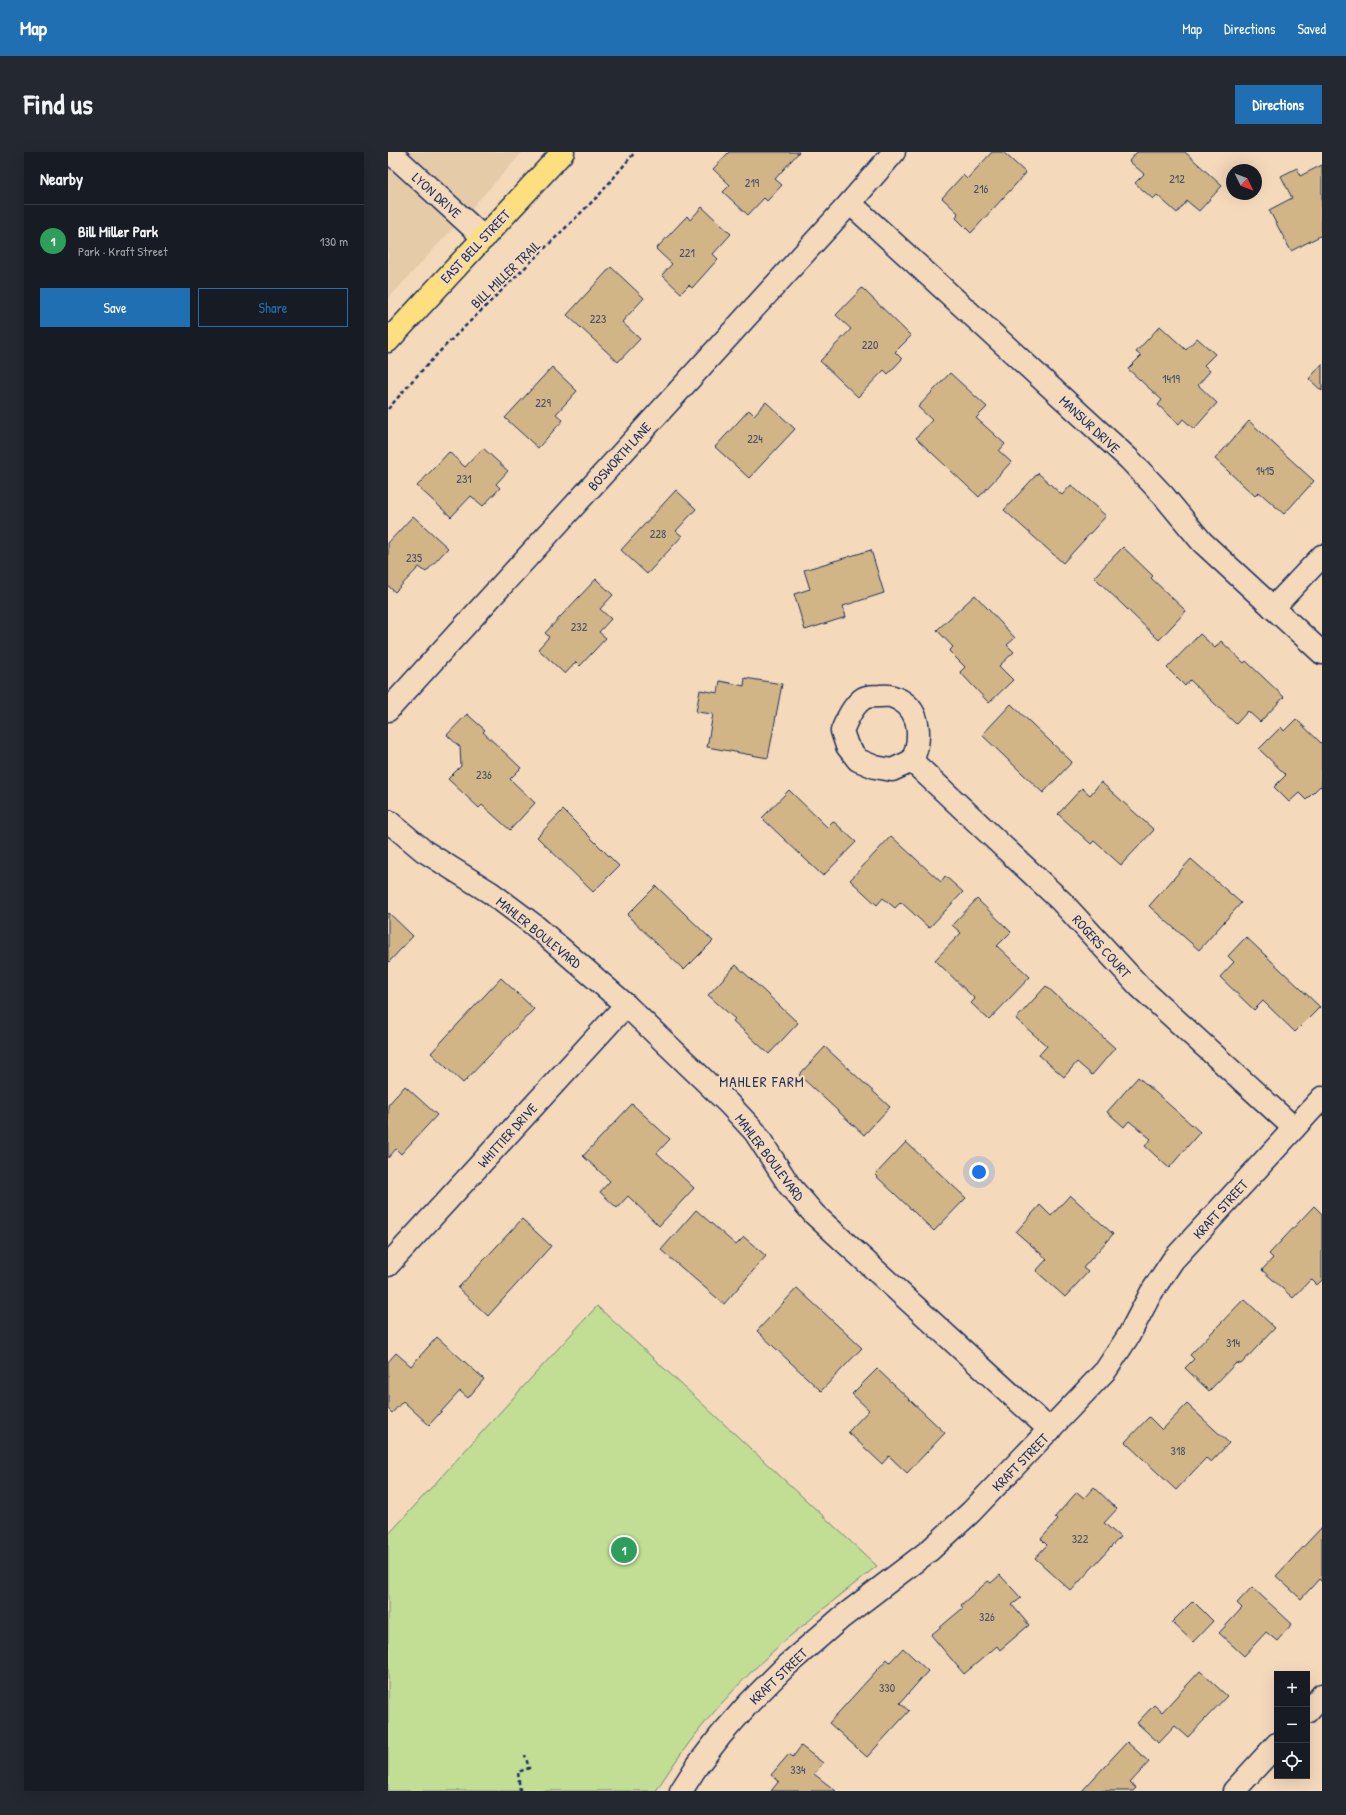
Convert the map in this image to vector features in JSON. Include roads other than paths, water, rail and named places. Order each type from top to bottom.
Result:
[{"type":"main road","name":"EAST BELL STREET","points":[[388,341],[562,152]]},
{"type":"street","name":"LYON DRIVE","points":[[390,152],[484,238]]},
{"type":"street","name":"BOSWORTH LANE","points":[[388,710],[850,203],[894,152]]},
{"type":"street","name":"MANSUR DRIVE","points":[[850,203],[1129,459],[1163,495],[1202,542],[1322,653]]},
{"type":"street","points":[[1273,608],[1322,556]]},
{"type":"street","name":"ROGERS COURT","points":[[912,761],[1061,900],[1140,987],[1294,1128]]},
{"type":"street","name":"MAHLER BOULEVARD","points":[[388,821],[424,851],[491,894],[534,925],[626,1005],[729,1104],[755,1132],[789,1184],[814,1214],[1050,1430]]},
{"type":"street","name":"WHITTIER DRIVE","points":[[388,1265],[626,1005]]},
{"type":"street","name":"KRAFT STREET","points":[[680,1791],[721,1735],[750,1702],[787,1665],[841,1618],[930,1550],[971,1512],[1106,1370],[1129,1335],[1151,1293],[1173,1260],[1322,1098]]},
{"type":"street","points":[[1310,1709],[1322,1695]]},
{"type":"street","points":[[1234,1791],[1274,1747]]},
{"type":"place","name":"Bill Miller Park","points":[[624,1550]]},
{"type":"district","name":"MAHLER FARM","points":[[762,1081]]}]
